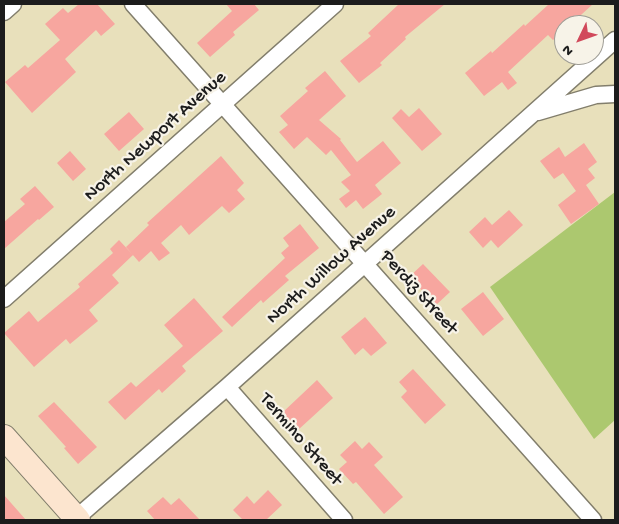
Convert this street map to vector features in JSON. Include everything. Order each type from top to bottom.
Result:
[{"type":"street","points":[[4,12],[13,4]]},
{"type":"street","name":"Perdiz Street","points":[[133,4],[593,520]]},
{"type":"street","name":"North Newport Avenue","points":[[4,300],[335,4]]},
{"type":"street","name":"North Willow Avenue","points":[[76,520],[615,40]]},
{"type":"street","points":[[531,114],[596,94],[615,94]]},
{"type":"street","name":"Termino Street","points":[[227,387],[344,520]]},
{"type":"street","points":[[4,438],[76,520]]},
{"type":"green space","points":[[615,192],[615,420],[594,439],[490,287]]},
{"type":"building","points":[[79,4],[97,4],[115,24],[101,36],[96,30],[65,59],[76,72],[32,113],[5,82],[25,65],[28,68],[60,40],[45,24],[63,8],[68,13]]},
{"type":"building","points":[[226,4],[254,4],[259,10],[233,32],[235,35],[210,57],[197,43],[232,11]]},
{"type":"building","points":[[399,4],[445,4],[405,37],[406,39],[380,63],[382,65],[359,83],[340,61],[371,36],[368,33]]},
{"type":"building","points":[[549,4],[593,4],[581,15],[554,15],[554,39],[548,35],[508,72],[517,83],[508,90],[502,82],[484,96],[465,73],[491,51],[492,53],[524,24],[525,26]]},
{"type":"building","points":[[325,71],[346,96],[319,120],[341,139],[357,162],[383,141],[401,163],[375,185],[382,194],[363,209],[356,200],[346,208],[339,199],[350,191],[341,182],[351,175],[331,150],[326,155],[307,137],[294,149],[279,132],[288,125],[280,116],[308,91],[305,88]]},
{"type":"building","points":[[419,108],[442,134],[422,151],[392,118],[401,109],[409,117]]},
{"type":"building","points":[[129,112],[144,129],[119,151],[104,134]]},
{"type":"building","points":[[584,143],[597,162],[588,169],[595,178],[586,185],[599,204],[571,224],[558,205],[576,191],[563,173],[554,179],[540,161],[559,147],[565,157]]},
{"type":"building","points":[[70,151],[86,169],[73,181],[57,163]]},
{"type":"building","points":[[221,156],[244,183],[237,190],[245,199],[229,213],[222,206],[189,235],[181,225],[161,243],[170,253],[159,261],[151,251],[139,262],[126,247],[149,225],[147,223]]},
{"type":"building","points":[[35,186],[54,207],[4,249],[4,222],[25,204],[20,199]]},
{"type":"building","points":[[509,210],[523,225],[498,248],[491,240],[483,248],[469,232],[485,217],[492,225]]},
{"type":"building","points":[[300,224],[319,248],[285,276],[289,280],[263,303],[261,300],[232,327],[222,317],[285,258],[281,253],[289,246],[283,238]]},
{"type":"building","points":[[119,240],[133,255],[112,275],[119,283],[89,310],[98,321],[70,344],[66,339],[34,367],[4,333],[29,311],[38,322],[80,287],[78,284],[113,253],[110,249]]},
{"type":"building","points":[[423,264],[450,292],[436,305],[409,277]]},
{"type":"building","points":[[483,292],[504,319],[483,336],[461,309]]},
{"type":"building","points":[[194,298],[223,331],[182,366],[186,371],[162,393],[159,389],[125,420],[108,402],[131,382],[136,387],[183,346],[164,325]]},
{"type":"building","points":[[365,317],[387,343],[371,356],[363,348],[355,355],[341,337]]},
{"type":"building","points":[[413,369],[446,405],[425,424],[401,397],[407,391],[399,382]]},
{"type":"building","points":[[317,380],[333,398],[298,430],[282,413]]},
{"type":"building","points":[[54,402],[97,447],[78,464],[64,448],[66,447],[38,416]]},
{"type":"building","points":[[355,441],[362,449],[369,442],[383,457],[374,465],[403,497],[384,514],[356,482],[353,484],[339,469],[347,462],[340,455]]},
{"type":"building","points":[[268,490],[282,505],[266,520],[243,520],[233,510],[247,496],[254,504]]},
{"type":"building","points":[[4,495],[26,520],[4,520]]},
{"type":"building","points":[[163,497],[171,505],[179,498],[200,520],[155,520],[147,511]]}]
